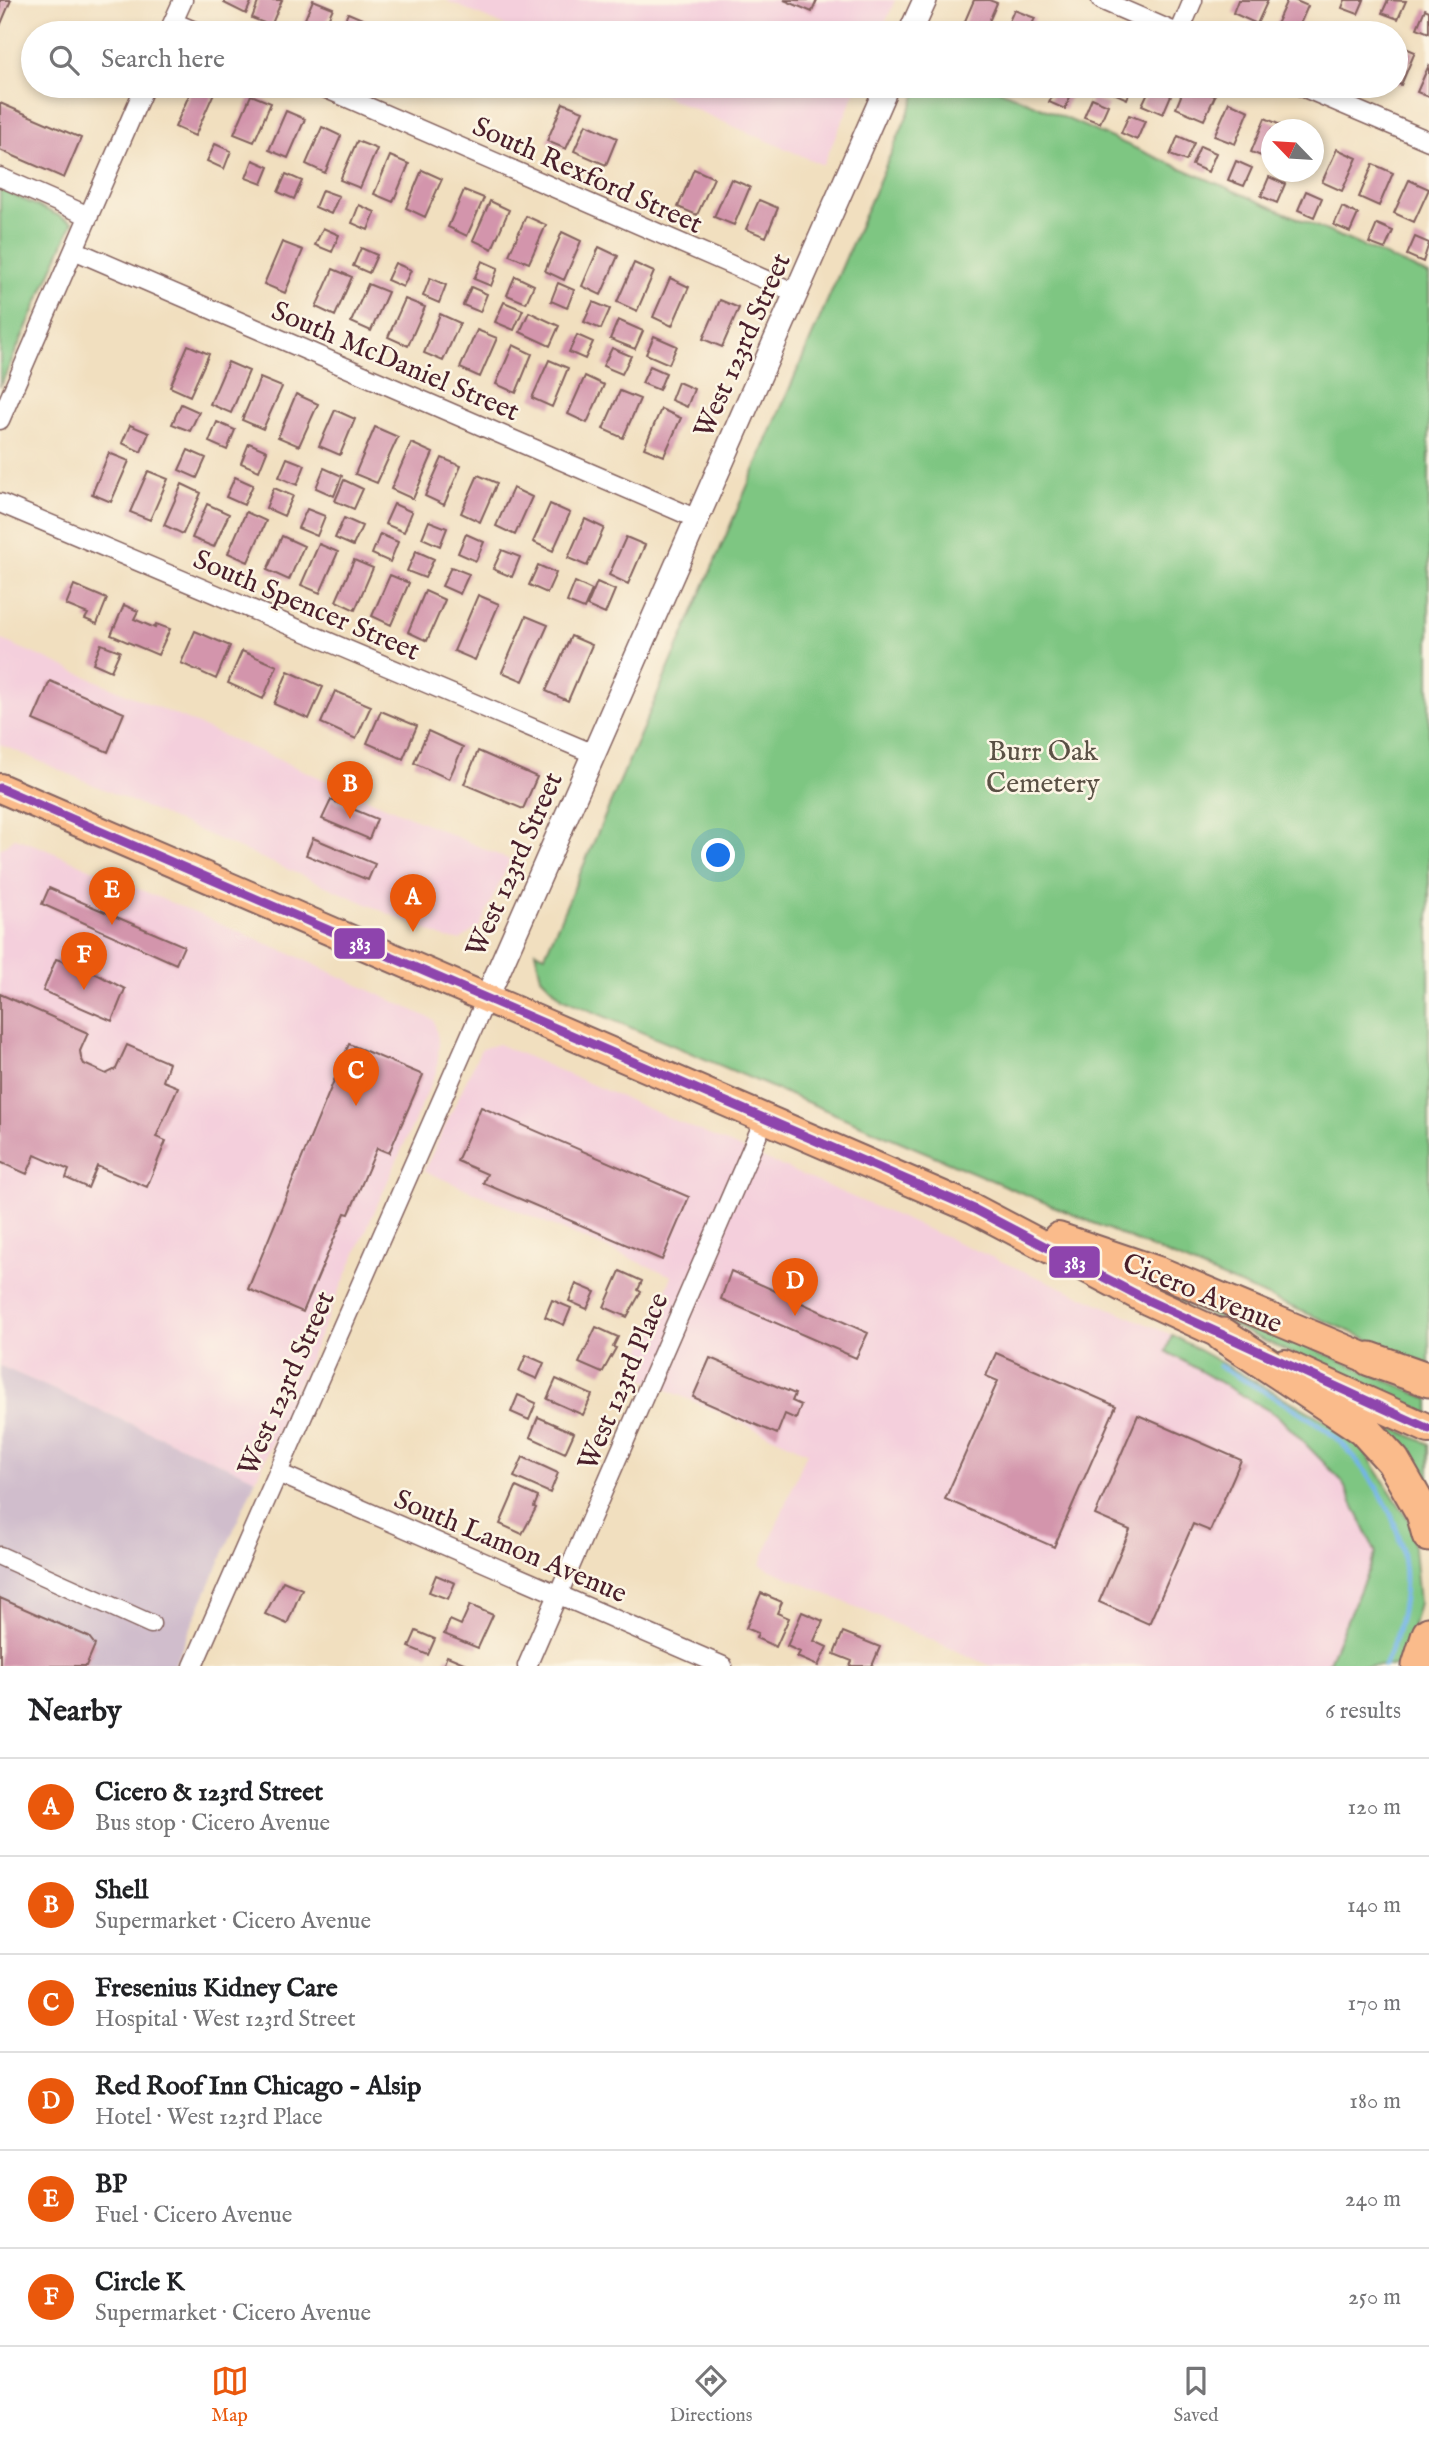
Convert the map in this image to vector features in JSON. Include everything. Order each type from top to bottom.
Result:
[{"type":"highway","points":[[1223,1335],[1363,1428],[1393,1461],[1423,1513],[1429,1535]]},
{"type":"highway","points":[[1370,1359],[1429,1382]]},
{"type":"highway","points":[[1419,1666],[1429,1634]]},
{"type":"main road","name":"Cicero Avenue","points":[[2,796],[487,997],[974,1209],[1149,1301],[1429,1429]]},
{"type":"main road","name":"Cicero Avenue","points":[[974,1209],[1161,1272],[1370,1359]]},
{"type":"street","points":[[174,21],[183,0]]},
{"type":"street","points":[[915,21],[925,0]]},
{"type":"street","points":[[1101,0],[1150,21]]},
{"type":"street","points":[[1184,21],[1194,0]]},
{"type":"street","points":[[0,420],[140,98]]},
{"type":"street","name":"South Rexford Street","points":[[348,98],[796,293]]},
{"type":"street","name":"West 123rd Street","points":[[193,1666],[882,98]]},
{"type":"street","points":[[1328,98],[1429,141]]},
{"type":"street","points":[[0,177],[89,216]]},
{"type":"street","name":"South McDaniel Street","points":[[74,250],[697,519]]},
{"type":"street","name":"South Spencer Street","points":[[0,503],[594,754]]},
{"type":"street","name":"West 123rd Place","points":[[527,1666],[765,1118]]},
{"type":"street","name":"South Lamon Avenue","points":[[278,1473],[723,1666]]},
{"type":"street","points":[[0,1556],[151,1624]]},
{"type":"shaded area","points":[[445,0],[895,0],[886,21],[493,21]]},
{"type":"shaded area","points":[[669,98],[853,98],[823,165]]},
{"type":"shaded area","points":[[0,639],[510,860],[480,926],[460,940],[447,939],[0,744]]},
{"type":"shaded area","points":[[15,838],[296,956],[434,1020],[439,1044],[437,1070],[256,1479],[0,1366],[0,849]]},
{"type":"shaded area","points":[[498,1044],[1172,1335],[1166,1351],[1278,1416],[1342,1481],[1376,1553],[1327,1666],[991,1666],[760,1565],[807,1452],[632,1374],[672,1276],[424,1171],[481,1049]]},
{"type":"shaded area","points":[[0,1366],[256,1479],[174,1666],[0,1666]]},
{"type":"green space","name":"Burr Oak Cemetery","points":[[915,98],[1019,98],[1429,275],[1429,1365],[563,999],[541,977],[535,951],[545,955]]},
{"type":"green space","points":[[0,189],[73,222],[0,387]]},
{"type":"green space","points":[[1154,1279],[1429,1399],[1429,1417],[1150,1288]]},
{"type":"green space","points":[[1172,1335],[1356,1438],[1412,1525],[1419,1603],[1402,1666],[1327,1666],[1376,1553],[1342,1481],[1278,1416],[1166,1351]]},
{"type":"green space","points":[[1370,1418],[1429,1444],[1429,1502]]},
{"type":"building","points":[[0,0],[11,0],[0,26]]},
{"type":"building","points":[[225,0],[252,0],[246,14],[224,3]]},
{"type":"building","points":[[259,0],[282,0],[273,21],[252,18]]},
{"type":"building","points":[[313,0],[333,8],[327,21],[304,21]]},
{"type":"building","points":[[784,0],[817,0],[812,12]]},
{"type":"building","points":[[974,0],[997,3],[989,21],[965,21]]},
{"type":"building","points":[[1238,0],[1268,0],[1258,21],[1250,21],[1233,13]]},
{"type":"building","points":[[1287,0],[1308,6],[1301,21],[1278,21]]},
{"type":"building","points":[[1345,0],[1364,0],[1358,14],[1342,8]]},
{"type":"building","points":[[1388,0],[1406,1],[1398,19],[1382,13]]},
{"type":"building","points":[[1425,9],[1429,11],[1429,33],[1417,28]]},
{"type":"building","points":[[1014,10],[1035,18],[1034,21],[1009,21]]},
{"type":"building","points":[[348,13],[367,21],[344,21]]},
{"type":"building","points":[[1408,49],[1415,52],[1408,68]]},
{"type":"building","points":[[1429,65],[1429,97],[1417,92]]},
{"type":"building","points":[[188,98],[212,98],[195,136],[175,127]]},
{"type":"building","points":[[250,98],[271,103],[254,142],[234,134]]},
{"type":"building","points":[[1051,98],[1070,98],[1065,109],[1049,102]]},
{"type":"building","points":[[1092,98],[1108,105],[1100,123],[1084,117]]},
{"type":"building","points":[[1145,98],[1170,98],[1163,114],[1142,105]]},
{"type":"building","points":[[1180,98],[1214,98],[1204,120],[1176,108]]},
{"type":"building","points":[[1229,102],[1249,111],[1235,144],[1214,136]]},
{"type":"building","points":[[0,103],[81,138],[64,178],[0,150]]},
{"type":"building","points":[[563,103],[583,111],[566,149],[547,141]]},
{"type":"building","points":[[286,111],[305,119],[288,158],[269,150]]},
{"type":"building","points":[[1129,115],[1145,121],[1137,140],[1121,133]]},
{"type":"building","points":[[586,124],[617,138],[606,165],[574,151]]},
{"type":"building","points":[[322,127],[341,136],[325,173],[306,164]]},
{"type":"building","points":[[1261,128],[1261,156],[1251,152]]},
{"type":"building","points":[[1178,136],[1194,143],[1186,161],[1170,155]]},
{"type":"building","points":[[357,141],[377,149],[360,188],[340,180]]},
{"type":"building","points":[[215,144],[231,151],[224,169],[207,161]]},
{"type":"building","points":[[1200,146],[1216,153],[1208,172],[1192,165]]},
{"type":"building","points":[[1337,149],[1357,158],[1342,191],[1322,182]]},
{"type":"building","points":[[390,156],[409,164],[393,202],[374,194]]},
{"type":"building","points":[[253,160],[269,167],[262,184],[246,178]]},
{"type":"building","points":[[1236,161],[1252,168],[1244,186],[1228,180]]},
{"type":"building","points":[[1373,164],[1393,173],[1379,206],[1359,197]]},
{"type":"building","points":[[694,169],[714,178],[697,215],[678,207]]},
{"type":"building","points":[[422,170],[442,179],[425,217],[406,208]]},
{"type":"building","points":[[286,174],[302,181],[294,199],[278,192]]},
{"type":"building","points":[[731,179],[750,187],[734,225],[714,217]]},
{"type":"building","points":[[1409,180],[1429,189],[1414,222],[1394,213]]},
{"type":"building","points":[[1267,182],[1285,184],[1277,203],[1261,196]]},
{"type":"building","points":[[322,190],[339,196],[331,214],[315,207]]},
{"type":"building","points":[[464,190],[484,198],[467,236],[448,227]]},
{"type":"building","points":[[1306,191],[1322,198],[1314,217],[1298,210]]},
{"type":"building","points":[[759,200],[778,208],[766,237],[746,229]]},
{"type":"building","points":[[490,201],[509,210],[492,249],[473,240]]},
{"type":"building","points":[[359,205],[375,212],[368,230],[352,223]]},
{"type":"building","points":[[1342,207],[1358,214],[1350,232],[1334,225]]},
{"type":"building","points":[[526,216],[546,225],[529,263],[509,255]]},
{"type":"building","points":[[1377,224],[1393,231],[1385,249],[1369,243]]},
{"type":"building","points":[[323,228],[339,235],[332,252],[315,245]]},
{"type":"building","points":[[562,232],[581,241],[564,280],[545,271]]},
{"type":"building","points":[[1415,237],[1429,243],[1423,262],[1407,255]]},
{"type":"building","points":[[282,242],[303,250],[285,293],[264,284]]},
{"type":"building","points":[[599,247],[618,256],[601,295],[582,286]]},
{"type":"building","points":[[361,248],[377,255],[369,273],[353,266]]},
{"type":"building","points":[[482,261],[498,268],[491,286],[474,279]]},
{"type":"building","points":[[395,263],[411,270],[403,287],[387,280]]},
{"type":"building","points":[[634,263],[654,272],[637,311],[617,302]]},
{"type":"building","points":[[333,269],[352,277],[335,316],[316,307]]},
{"type":"building","points":[[515,276],[534,285],[526,303],[507,295]]},
{"type":"building","points":[[430,278],[446,285],[439,303],[423,296]]},
{"type":"building","points":[[670,278],[689,287],[672,326],[653,317]]},
{"type":"building","points":[[558,283],[574,290],[567,308],[551,301]]},
{"type":"building","points":[[368,284],[388,292],[371,331],[351,322]]},
{"type":"building","points":[[471,287],[487,294],[480,312],[463,305]]},
{"type":"building","points":[[405,299],[425,307],[408,346],[388,337]]},
{"type":"building","points":[[720,300],[739,308],[722,347],[703,339]]},
{"type":"building","points":[[504,302],[523,310],[514,330],[495,322]]},
{"type":"building","points":[[593,302],[610,309],[601,329],[584,322]]},
{"type":"building","points":[[529,312],[559,326],[550,346],[520,332]]},
{"type":"building","points":[[440,314],[460,323],[443,361],[424,353]]},
{"type":"building","points":[[618,320],[643,331],[635,349],[610,339]]},
{"type":"building","points":[[477,330],[497,338],[480,377],[460,368]]},
{"type":"building","points":[[577,335],[593,342],[585,359],[569,352]]},
{"type":"building","points":[[654,336],[677,346],[669,364],[646,354]]},
{"type":"building","points":[[188,345],[209,354],[190,396],[170,387]]},
{"type":"building","points":[[513,345],[532,354],[516,393],[496,384]]},
{"type":"building","points":[[612,348],[631,356],[622,374],[603,366]]},
{"type":"building","points":[[549,360],[568,368],[552,407],[532,398]]},
{"type":"building","points":[[228,362],[249,371],[231,413],[210,404]]},
{"type":"building","points":[[650,366],[666,373],[659,390],[642,383]]},
{"type":"building","points":[[585,376],[604,385],[587,423],[568,414]]},
{"type":"building","points":[[260,378],[282,387],[263,429],[242,420]]},
{"type":"building","points":[[678,382],[694,389],[687,407],[671,400]]},
{"type":"building","points":[[620,391],[640,399],[623,438],[603,429]]},
{"type":"building","points":[[296,394],[318,404],[299,446],[278,437]]},
{"type":"building","points":[[181,404],[199,412],[190,431],[172,424]]},
{"type":"building","points":[[661,409],[681,418],[664,456],[644,448]]},
{"type":"building","points":[[335,410],[355,419],[340,455],[319,446]]},
{"type":"building","points":[[217,422],[235,430],[227,450],[209,442]]},
{"type":"building","points":[[130,425],[149,433],[141,452],[122,443]]},
{"type":"building","points":[[375,427],[398,437],[377,483],[355,474]]},
{"type":"building","points":[[249,443],[267,451],[259,471],[241,463]]},
{"type":"building","points":[[411,443],[433,453],[413,499],[391,489]]},
{"type":"building","points":[[188,450],[206,458],[197,478],[179,470]]},
{"type":"building","points":[[109,453],[129,461],[111,502],[92,494]]},
{"type":"building","points":[[287,458],[305,465],[297,485],[279,477]]},
{"type":"building","points":[[442,458],[461,466],[444,505],[425,496]]},
{"type":"building","points":[[324,468],[342,476],[334,496],[316,488]]},
{"type":"building","points":[[148,471],[168,479],[150,520],[130,512]]},
{"type":"building","points":[[478,475],[497,483],[480,522],[461,513]]},
{"type":"building","points":[[235,477],[253,485],[244,505],[226,497]]},
{"type":"building","points":[[344,480],[363,489],[354,509],[335,501]]},
{"type":"building","points":[[182,484],[201,493],[183,534],[164,525]]},
{"type":"building","points":[[274,488],[293,496],[284,516],[266,508]]},
{"type":"building","points":[[513,488],[532,497],[515,535],[496,526]]},
{"type":"building","points":[[207,504],[229,514],[214,547],[192,538]]},
{"type":"building","points":[[394,504],[412,512],[404,532],[385,524]]},
{"type":"building","points":[[550,504],[570,513],[553,551],[533,542]]},
{"type":"building","points":[[307,509],[325,516],[317,536],[298,528]]},
{"type":"building","points":[[246,512],[266,521],[248,562],[228,553]]},
{"type":"building","points":[[344,518],[362,526],[353,546],[335,538]]},
{"type":"building","points":[[585,519],[604,528],[587,566],[568,558]]},
{"type":"building","points":[[429,521],[447,528],[440,546],[422,538]]},
{"type":"building","points":[[380,534],[398,542],[390,562],[372,554]]},
{"type":"building","points":[[466,534],[484,542],[476,561],[458,553]]},
{"type":"building","points":[[282,536],[304,546],[289,580],[267,570]]},
{"type":"building","points":[[626,537],[645,545],[628,584],[609,575]]},
{"type":"building","points":[[319,544],[338,552],[320,593],[301,585]]},
{"type":"building","points":[[502,550],[520,557],[512,577],[493,569]]},
{"type":"building","points":[[416,551],[434,559],[425,578],[407,571]]},
{"type":"building","points":[[354,560],[373,568],[355,610],[336,601]]},
{"type":"building","points":[[538,565],[556,573],[547,593],[529,585]]},
{"type":"building","points":[[451,567],[469,574],[460,594],[442,586]]},
{"type":"building","points":[[390,575],[409,583],[391,625],[372,616]]},
{"type":"building","points":[[575,582],[592,590],[584,609],[567,602]]},
{"type":"building","points":[[597,582],[615,590],[605,614],[587,606]]},
{"type":"building","points":[[74,585],[107,599],[97,624],[85,619],[88,614],[66,605]]},
{"type":"building","points":[[425,591],[445,600],[427,641],[408,632]]},
{"type":"building","points":[[478,595],[499,604],[475,660],[454,651]]},
{"type":"building","points":[[124,605],[138,611],[134,619],[155,628],[156,624],[170,629],[158,655],[111,635]]},
{"type":"building","points":[[526,616],[548,625],[523,681],[502,672]]},
{"type":"building","points":[[195,631],[230,646],[216,679],[181,663]]},
{"type":"building","points":[[571,636],[592,645],[568,701],[546,691]]},
{"type":"building","points":[[101,644],[120,651],[111,671],[93,663]]},
{"type":"building","points":[[242,651],[277,666],[263,699],[228,683]]},
{"type":"building","points":[[288,671],[323,687],[309,719],[274,704]]},
{"type":"building","points":[[50,681],[124,713],[108,752],[33,720]]},
{"type":"building","points":[[335,691],[371,706],[356,739],[321,723]]},
{"type":"building","points":[[381,711],[417,726],[403,759],[367,743]]},
{"type":"building","points":[[428,731],[463,747],[449,779],[414,763]]},
{"type":"building","points":[[478,751],[537,777],[523,809],[464,784]]},
{"type":"building","points":[[331,800],[377,819],[369,839],[322,819]]},
{"type":"building","points":[[313,838],[375,864],[368,880],[306,855]]},
{"type":"building","points":[[49,888],[184,946],[176,964],[42,904]]},
{"type":"building","points":[[56,959],[89,970],[125,989],[112,1021],[43,991]]},
{"type":"building","points":[[0,994],[88,1033],[80,1051],[81,1058],[84,1064],[106,1074],[116,1069],[127,1045],[169,1063],[163,1081],[178,1087],[156,1137],[166,1141],[147,1187],[97,1166],[88,1188],[66,1178],[69,1170],[35,1155],[27,1174],[0,1162]]},
{"type":"building","points":[[349,1044],[423,1075],[389,1153],[377,1148],[349,1214],[345,1213],[303,1312],[248,1289]]},
{"type":"building","points":[[481,1107],[689,1197],[662,1260],[483,1183],[487,1174],[457,1161]]},
{"type":"building","points":[[620,1271],[642,1281],[638,1290],[641,1292],[627,1317],[604,1307]]},
{"type":"building","points":[[731,1271],[868,1333],[856,1358],[721,1299]]},
{"type":"building","points":[[576,1284],[595,1292],[587,1309],[569,1301]]},
{"type":"building","points":[[552,1300],[571,1308],[564,1325],[545,1317]]},
{"type":"building","points":[[596,1327],[618,1337],[613,1347],[616,1348],[602,1373],[579,1363]]},
{"type":"building","points":[[996,1353],[1116,1406],[1054,1547],[945,1499],[998,1381],[986,1376]]},
{"type":"building","points":[[526,1355],[544,1363],[537,1379],[519,1371]]},
{"type":"building","points":[[710,1358],[795,1394],[792,1401],[801,1405],[796,1419],[785,1414],[777,1434],[693,1397]]},
{"type":"building","points":[[556,1379],[592,1395],[583,1415],[547,1399]]},
{"type":"building","points":[[518,1395],[536,1403],[529,1420],[511,1412]]},
{"type":"building","points":[[1138,1415],[1241,1460],[1210,1531],[1193,1524],[1149,1624],[1099,1602],[1130,1530],[1095,1515]]},
{"type":"building","points":[[538,1417],[574,1433],[565,1453],[530,1437]]},
{"type":"building","points":[[523,1457],[558,1473],[550,1493],[514,1477]]},
{"type":"building","points":[[516,1487],[538,1497],[534,1507],[536,1508],[522,1534],[500,1524]]},
{"type":"building","points":[[436,1575],[455,1583],[448,1599],[429,1592]]},
{"type":"building","points":[[283,1581],[302,1589],[287,1624],[265,1614]]},
{"type":"building","points":[[761,1593],[782,1602],[777,1613],[789,1618],[776,1647],[756,1638],[758,1633],[746,1628]]},
{"type":"building","points":[[0,1598],[89,1637],[95,1645],[86,1666],[0,1666]]},
{"type":"building","points":[[470,1605],[493,1615],[478,1648],[444,1634],[450,1620],[461,1625]]},
{"type":"building","points":[[802,1612],[823,1621],[814,1641],[827,1647],[818,1666],[797,1657],[800,1652],[787,1646]]},
{"type":"building","points":[[416,1631],[435,1639],[428,1655],[409,1647]]},
{"type":"building","points":[[843,1632],[880,1647],[872,1666],[850,1666],[852,1661],[834,1654]]},
{"type":"building","points":[[447,1656],[471,1666],[443,1666]]},
{"type":"waterway","points":[[1219,1366],[1329,1432],[1355,1458],[1383,1498],[1394,1521],[1405,1568],[1401,1616],[1384,1666]]},
{"type":"transit line","name":"383","points":[[0,788],[974,1209],[1149,1301],[1429,1429]]},
{"type":"place","name":"Shell","points":[[350,819]]},
{"type":"place","name":"BP","points":[[112,925]]},
{"type":"place","name":"Cicero & 123rd Street","points":[[413,932]]},
{"type":"place","name":"Circle K","points":[[84,990]]},
{"type":"place","name":"Fresenius Kidney Care","points":[[356,1106]]},
{"type":"place","name":"Red Roof Inn Chicago - Alsip","points":[[795,1316]]}]
